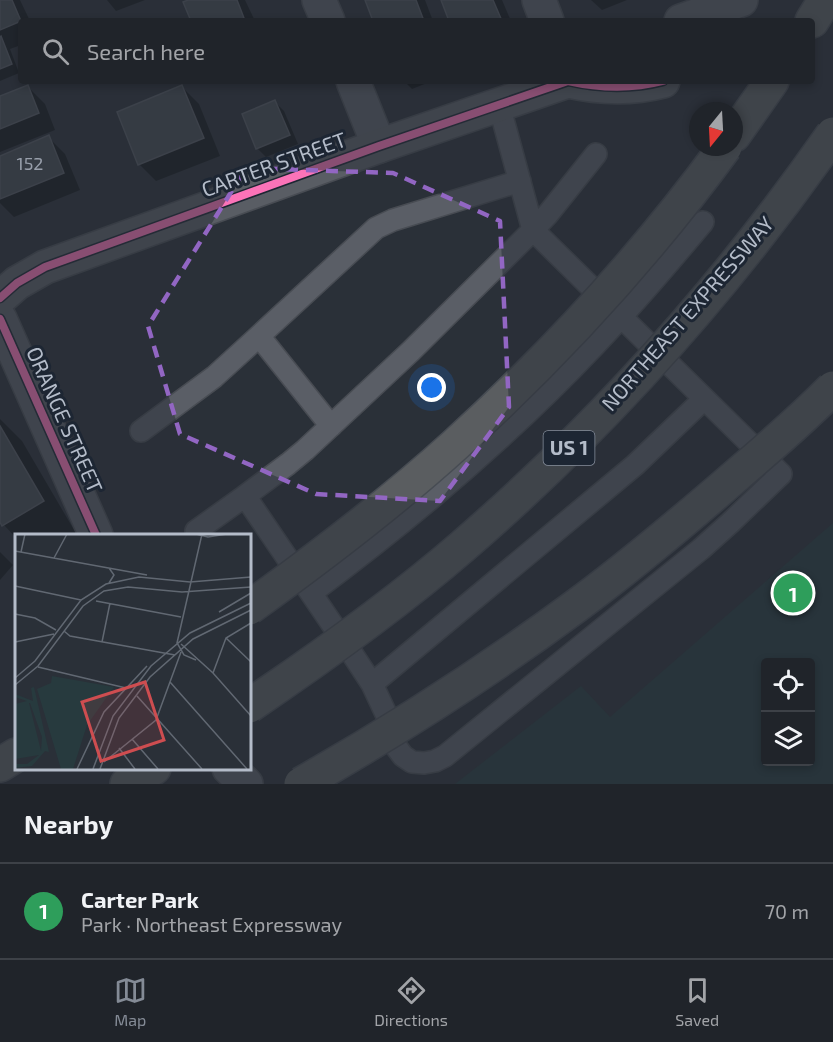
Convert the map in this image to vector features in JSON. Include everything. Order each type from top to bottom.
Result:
[{"type":"highway","points":[[814,18],[825,0]]},
{"type":"highway","points":[[743,122],[770,84]]},
{"type":"highway","name":"NORTHEAST EXPRESSWAY","points":[[250,705],[352,633],[463,546],[571,446],[672,341],[765,227],[833,134]]},
{"type":"highway","points":[[250,607],[343,538],[455,446],[561,342],[610,289],[719,156]]},
{"type":"highway","points":[[301,784],[364,748],[438,701],[578,605],[707,501],[833,388]]},
{"type":"highway","points":[[128,784],[152,769]]},
{"type":"street","points":[[319,0],[327,18]]},
{"type":"street","points":[[539,0],[546,18]]},
{"type":"street","points":[[690,18],[741,0]]},
{"type":"street","points":[[815,29],[833,23]]},
{"type":"street","points":[[355,84],[380,146]]},
{"type":"street","name":"CARTER STREET","points":[[0,298],[17,283],[45,267],[559,84]]},
{"type":"street","name":"CARTER STREET","points":[[581,84],[608,87],[647,84]]},
{"type":"street","name":"ORANGE STREET","points":[[0,319],[96,534]]},
{"type":"street","points":[[230,769],[246,784]]},
{"type":"lane","points":[[245,496],[372,684],[387,716],[397,748],[412,762],[424,763],[445,756],[700,549],[780,474],[533,230],[499,105]]},
{"type":"lane","points":[[195,531],[288,464],[331,426],[533,230],[596,154]]},
{"type":"lane","points":[[141,432],[206,383],[376,228],[393,220],[520,181]]},
{"type":"lane","points":[[311,593],[388,534],[446,485],[556,385],[621,317],[703,222]]},
{"type":"lane","points":[[259,336],[331,426]]},
{"type":"lane","points":[[372,684],[620,478],[704,399]]},
{"type":"highlighted area","points":[[246,168],[393,173],[500,221],[509,407],[440,501],[316,494],[180,434],[148,326]]},
{"type":"green space","points":[[833,523],[833,784],[455,784],[581,686],[610,717]]},
{"type":"building","points":[[0,0],[12,0],[20,18],[18,22],[0,30]]},
{"type":"building","points":[[188,0],[237,0],[244,18],[190,18],[183,2]]},
{"type":"building","points":[[365,0],[416,0],[423,18],[372,18]]},
{"type":"building","points":[[441,0],[493,0],[501,18],[448,18]]},
{"type":"building","points":[[0,37],[12,64],[0,69]]},
{"type":"building","points":[[28,85],[39,113],[0,129],[0,96]]},
{"type":"building","points":[[182,85],[204,138],[138,165],[117,112]]},
{"type":"building","points":[[275,100],[290,135],[256,149],[242,114]]},
{"type":"building","points":[[49,135],[64,173],[0,199],[0,156]]},
{"type":"building","points":[[0,426],[44,501],[2,526],[0,522]]},
{"type":"cycle path","points":[[0,298],[17,283],[45,267],[379,146],[559,84]]},
{"type":"cycle path","points":[[586,84],[616,87],[645,84]]},
{"type":"cycle path","points":[[0,319],[96,534]]},
{"type":"place","name":"Carter Park","points":[[793,593]]}]
